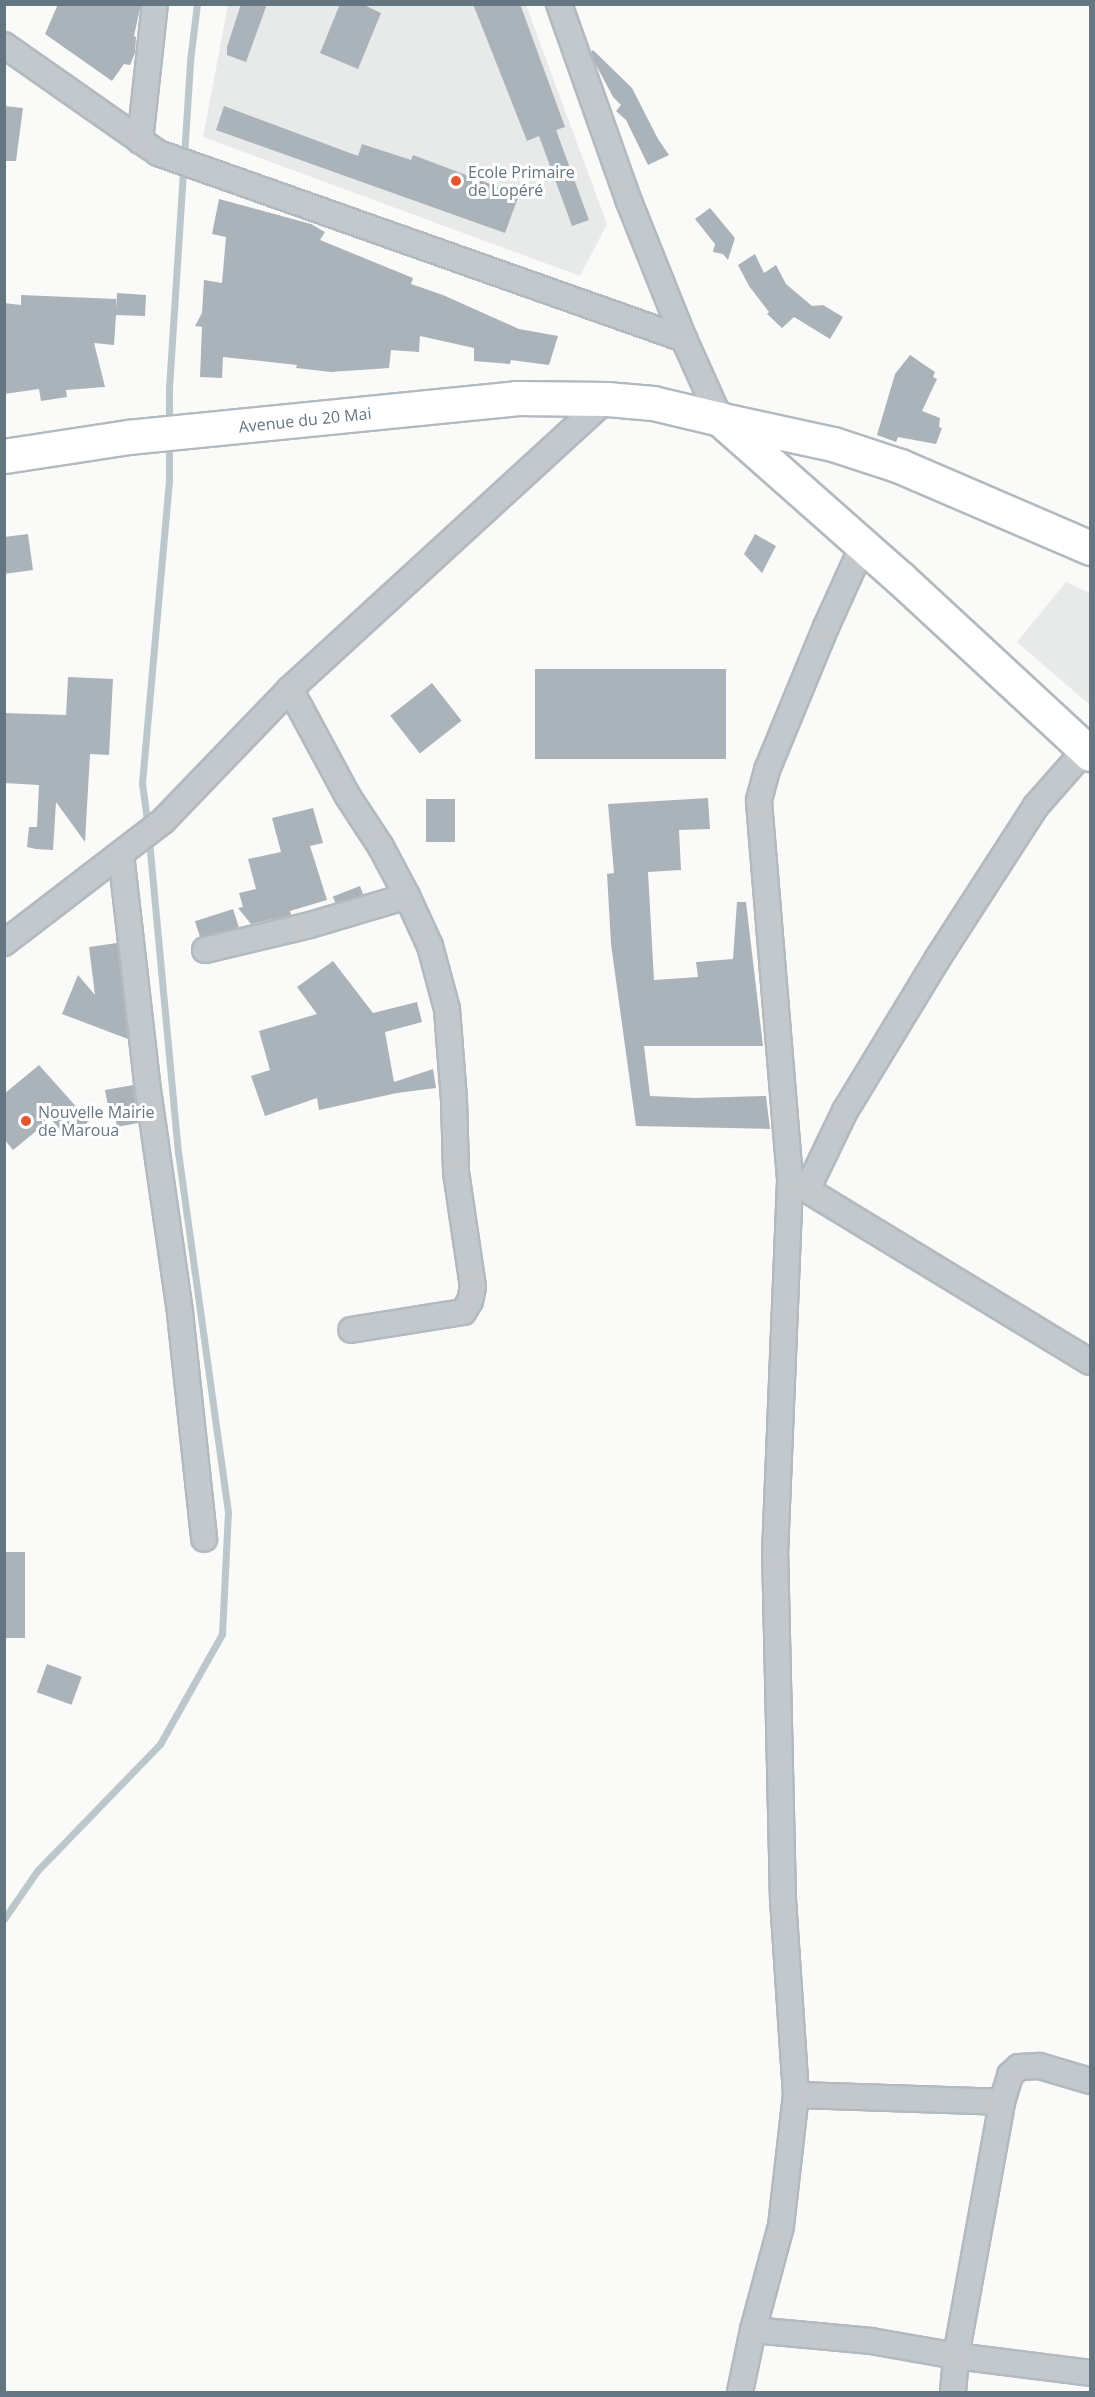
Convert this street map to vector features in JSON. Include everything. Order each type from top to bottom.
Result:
[{"type":"street","points":[[149,147],[155,4]]},
{"type":"street","points":[[559,4],[628,199],[684,339],[720,419],[863,545],[1088,752],[1036,806],[938,958],[798,1185]]},
{"type":"street","points":[[4,45],[149,147],[201,169],[684,339]]},
{"type":"street","name":"Avenue du 20 Mai","points":[[4,456],[128,437],[516,398],[607,399],[653,404],[833,444],[900,466],[1090,548]]},
{"type":"street","points":[[4,943],[163,821],[290,689],[607,399]]},
{"type":"street","points":[[740,2392],[753,2330],[781,2226],[796,2095],[783,1900],[775,1555],[798,1185],[759,800],[772,759],[826,627],[863,545]]},
{"type":"street","points":[[290,689],[347,795],[381,847],[407,896],[430,946],[447,1009],[454,1099],[456,1172],[473,1287],[470,1301],[463,1312],[351,1330]]},
{"type":"street","points":[[126,850],[147,1083],[180,1312],[204,1539]]},
{"type":"street","points":[[205,950],[310,924],[407,896]]},
{"type":"street","points":[[798,1185],[1090,1362]]},
{"type":"street","points":[[953,2392],[956,2356],[1002,2102],[1010,2075],[1019,2067],[1039,2066],[1090,2080]]},
{"type":"street","points":[[796,2095],[1002,2102]]},
{"type":"street","points":[[753,2330],[871,2341],[956,2356],[1090,2373]]},
{"type":"shaded area","name":"Ecole Primaire de Lopéré","points":[[228,5],[526,5],[607,224],[580,276],[203,137]]},
{"type":"shaded area","points":[[1066,582],[1090,593],[1090,705],[1017,642]]},
{"type":"building","points":[[58,4],[141,4],[134,36],[136,37],[135,53],[130,65],[124,64],[112,81],[45,34]]},
{"type":"building","points":[[241,4],[267,4],[246,62],[227,55],[227,47]]},
{"type":"building","points":[[340,4],[362,4],[381,13],[358,69],[320,53]]},
{"type":"building","points":[[473,4],[520,4],[565,127],[556,130],[589,220],[572,226],[539,136],[527,141]]},
{"type":"building","points":[[593,50],[632,88],[658,139],[669,155],[648,165],[626,120],[616,111],[621,105],[613,97],[595,63],[591,52]]},
{"type":"building","points":[[4,106],[23,108],[16,161],[4,161]]},
{"type":"building","points":[[224,106],[358,156],[362,144],[411,160],[413,155],[519,195],[505,233],[216,130]]},
{"type":"building","points":[[219,199],[311,224],[325,232],[320,240],[413,278],[411,284],[443,295],[519,329],[558,336],[549,365],[511,360],[510,364],[474,361],[474,348],[420,336],[419,352],[391,350],[389,368],[331,372],[296,368],[297,365],[223,357],[222,378],[200,377],[202,327],[195,326],[202,313],[204,280],[222,283],[226,237],[212,234]]},
{"type":"building","points":[[710,208],[735,238],[728,260],[723,254],[713,252],[715,244],[695,219]]},
{"type":"building","points":[[755,254],[764,273],[776,265],[786,284],[812,306],[823,305],[843,317],[830,339],[794,317],[782,328],[767,314],[769,312],[749,286],[738,265]]},
{"type":"building","points":[[117,293],[146,295],[145,316],[116,315],[114,345],[94,343],[105,387],[66,390],[67,397],[41,401],[39,389],[4,394],[4,303],[21,305],[21,295],[116,299],[116,310]]},
{"type":"building","points":[[910,355],[935,372],[933,377],[937,379],[922,411],[940,418],[939,427],[942,428],[936,444],[898,437],[896,442],[877,435],[895,374]]},
{"type":"building","points":[[28,534],[33,570],[4,574],[4,537]]},
{"type":"building","points":[[755,534],[776,546],[762,573],[744,554]]},
{"type":"building","points":[[535,669],[726,669],[726,759],[535,759]]},
{"type":"building","points":[[68,677],[113,679],[109,755],[90,754],[85,842],[56,802],[53,850],[36,849],[27,847],[29,827],[37,827],[39,785],[4,783],[4,713],[66,715]]},
{"type":"building","points":[[432,683],[462,721],[420,753],[390,716]]},
{"type":"building","points":[[708,798],[710,829],[679,830],[681,870],[648,872],[654,980],[698,977],[696,962],[733,959],[737,902],[746,902],[763,1046],[644,1046],[650,1096],[695,1098],[766,1096],[770,1129],[636,1126],[611,944],[607,874],[614,873],[608,804]]},
{"type":"building","points":[[426,799],[455,799],[455,842],[426,842]]},
{"type":"building","points":[[313,808],[323,843],[310,846],[327,900],[290,911],[291,915],[251,924],[238,908],[243,907],[239,893],[256,889],[248,859],[281,852],[272,818]]},
{"type":"building","points":[[360,886],[363,894],[336,905],[333,896]]},
{"type":"building","points":[[233,909],[239,927],[201,939],[195,921]]},
{"type":"building","points":[[117,943],[128,1039],[62,1014],[78,975],[95,995],[89,947]]},
{"type":"building","points":[[333,961],[373,1013],[417,1002],[422,1022],[385,1032],[394,1082],[433,1069],[436,1088],[397,1093],[319,1110],[317,1098],[265,1116],[251,1076],[270,1070],[259,1031],[317,1014],[297,987]]},
{"type":"building","name":"Nouvelle Mairie de Maroua","points":[[39,1065],[89,1121],[75,1134],[67,1124],[60,1130],[51,1119],[13,1150],[4,1139],[4,1094]]},
{"type":"building","points":[[133,1085],[138,1123],[117,1127],[115,1116],[110,1117],[105,1090]]},
{"type":"building","points":[[4,1552],[25,1552],[25,1638],[4,1638]]},
{"type":"building","points":[[47,1664],[82,1677],[72,1705],[37,1692]]},
{"type":"waterway","points":[[169,424],[169,388],[190,61],[197,4]]},
{"type":"waterway","points":[[148,828],[142,783],[169,482],[169,441]]},
{"type":"waterway","points":[[4,1919],[37,1871],[160,1744],[222,1634],[228,1512],[178,1153],[149,839]]},
{"type":"place","name":"Ecole Primaire de Lopéré","points":[[456,181]]},
{"type":"place","name":"Nouvelle Mairie de Maroua","points":[[26,1121]]}]
